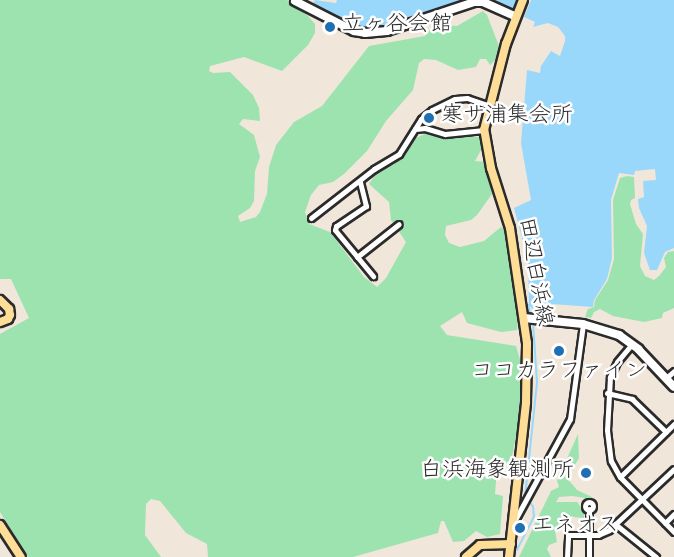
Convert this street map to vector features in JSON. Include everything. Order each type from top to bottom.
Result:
[{"type":"main road","name":"田辺白浜線","points":[[509,557],[527,391],[527,343],[530,318],[510,228],[491,168],[484,130],[516,17],[523,0]]},
{"type":"main road","points":[[0,300],[9,309],[10,315],[8,320],[0,322]]},
{"type":"main road","points":[[0,525],[21,557]]},
{"type":"main road","points":[[466,557],[480,546],[511,544]]},
{"type":"street","points":[[294,0],[354,31],[365,33],[387,31],[474,2],[483,3],[516,17]]},
{"type":"street","points":[[311,218],[374,169],[399,154],[421,118],[432,110],[455,99],[467,98],[490,106]]},
{"type":"street","points":[[415,129],[425,128],[446,134],[484,130]]},
{"type":"street","points":[[360,182],[366,206],[336,226],[335,230],[373,276]]},
{"type":"street","points":[[357,257],[399,224]]},
{"type":"street","points":[[530,318],[584,324],[607,330],[632,344],[674,387]]},
{"type":"street","points":[[513,525],[523,502],[570,419],[584,324]]},
{"type":"street","points":[[632,344],[617,362],[610,377],[607,393],[607,445],[611,461],[620,477],[674,532]]},
{"type":"street","points":[[666,378],[674,371]]},
{"type":"street","points":[[607,393],[632,399],[666,432]]},
{"type":"street","points":[[620,477],[674,424]]},
{"type":"street","points":[[567,557],[568,535],[589,535],[609,530],[674,469]]},
{"type":"street","points":[[589,509],[589,557]]},
{"type":"street","points":[[664,523],[674,514]]},
{"type":"street","points":[[615,524],[656,557]]},
{"type":"green space","points":[[0,0],[287,0],[308,16],[315,24],[315,33],[308,45],[282,71],[244,57],[210,66],[209,71],[213,73],[230,72],[253,95],[259,108],[260,121],[243,119],[239,124],[254,135],[260,157],[255,171],[254,201],[250,208],[238,216],[240,222],[256,217],[260,212],[267,194],[269,167],[276,145],[294,122],[322,106],[369,46],[425,36],[434,24],[457,26],[483,11],[487,15],[499,46],[495,60],[490,65],[486,59],[480,59],[476,67],[458,70],[436,60],[424,59],[419,63],[413,90],[386,121],[367,151],[333,182],[319,185],[311,195],[305,212],[309,224],[330,232],[364,277],[377,287],[386,278],[406,242],[391,220],[389,202],[369,184],[379,169],[393,165],[414,139],[431,131],[445,137],[481,137],[481,150],[475,161],[485,162],[492,194],[471,220],[446,226],[445,235],[449,243],[460,247],[484,241],[501,227],[506,231],[519,298],[517,330],[501,332],[467,323],[462,312],[440,326],[447,335],[516,346],[523,370],[522,405],[511,462],[497,468],[495,494],[503,496],[500,534],[487,537],[476,531],[464,541],[453,542],[444,521],[441,521],[438,533],[353,557],[208,557],[207,544],[186,533],[160,501],[151,499],[146,504],[145,535],[161,557],[28,557],[0,512],[0,334],[29,318],[11,279],[0,279]]},
{"type":"green space","points":[[634,177],[635,198],[630,204],[636,224],[643,234],[640,266],[645,276],[654,280],[659,276],[666,267],[664,258],[668,252],[674,251],[674,308],[663,313],[662,318],[644,322],[613,316],[600,309],[594,312],[591,318],[585,317],[588,309],[594,307],[595,300],[608,280],[614,259],[613,200],[620,178]]},
{"type":"green space","points":[[578,434],[579,458],[567,478],[577,490],[592,499],[559,497],[556,502],[577,502],[584,511],[584,518],[563,516],[555,530],[557,542],[549,545],[547,549],[551,557],[519,557],[551,491],[559,487],[557,481]]},
{"type":"water","points":[[315,0],[336,3],[337,0],[471,0],[374,31],[356,28],[312,5]]},
{"type":"water","points":[[487,0],[517,0],[513,11]]},
{"type":"water","points":[[531,0],[674,0],[674,248],[665,252],[657,270],[650,270],[644,253],[647,226],[639,208],[638,199],[644,197],[643,181],[656,180],[655,169],[635,171],[634,175],[619,173],[611,200],[612,258],[607,279],[594,300],[593,307],[538,303],[537,314],[529,305],[528,260],[514,208],[531,200],[521,143],[527,70],[540,73],[541,66],[551,51],[560,56],[565,36],[558,27],[548,23],[533,27],[535,22],[524,17]]},
{"type":"waterway","points":[[529,305],[531,316]]},
{"type":"waterway","points":[[525,497],[537,382],[533,323]]},
{"type":"waterway","points":[[515,550],[534,517],[533,507],[528,500]]},
{"type":"waterway","points":[[496,548],[503,550]]},
{"type":"waterway","points":[[477,553],[486,549]]},
{"type":"place","name":"立ヶ谷会館","points":[[330,27]]},
{"type":"place","name":"寒サ浦集会所","points":[[429,118]]},
{"type":"place","name":"ココカラファイン","points":[[559,351]]},
{"type":"place","name":"白浜海象観測所","points":[[586,473]]},
{"type":"place","name":"エネオス","points":[[520,528]]}]
